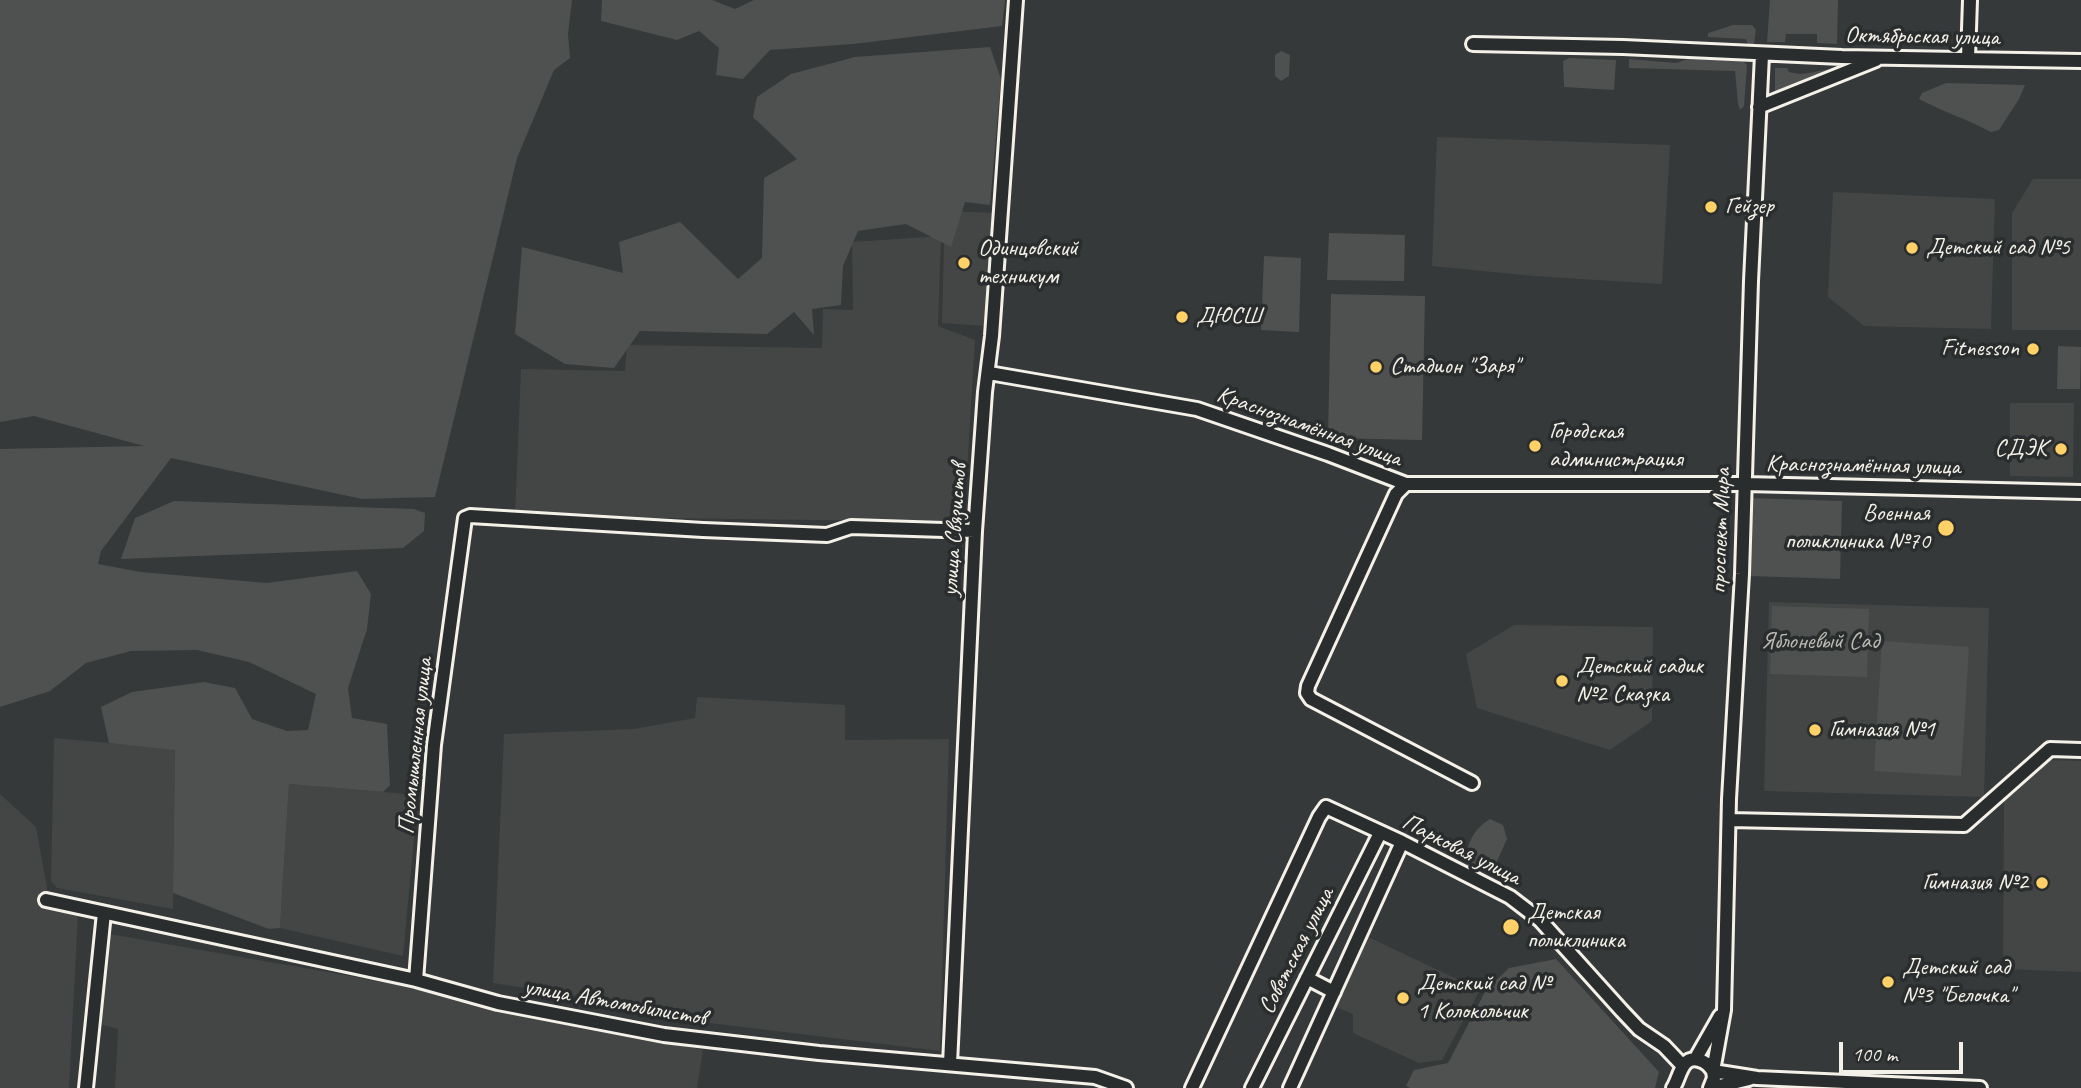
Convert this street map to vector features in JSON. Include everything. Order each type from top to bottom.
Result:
[{"type":"street","name":"улица Связистов","points":[[950,1064],[975,531],[1016,0]]},
{"type":"street","points":[[1968,58],[1970,0]]},
{"type":"street","name":"Октябрьская улица","points":[[1473,44],[1623,47],[1762,55],[2081,61]]},
{"type":"street","name":"проспект Мира","points":[[1710,1088],[1714,1078],[1724,1010],[1735,820],[1750,289],[1762,55]]},
{"type":"street","points":[[1842,57],[1843,75]]},
{"type":"street","points":[[1759,107],[1883,57]]},
{"type":"street","name":"Краснознамённая улица","points":[[989,373],[1197,409],[1302,444],[1406,484],[1745,484],[2081,492]]},
{"type":"street","points":[[1406,484],[1396,494],[1307,693],[1311,699],[1472,783]]},
{"type":"street","name":"Промышленная улица","points":[[416,980],[434,745],[465,518],[470,516],[813,534],[827,534],[851,527],[975,531]]},
{"type":"street","points":[[1735,820],[1964,825],[2050,750],[2081,750]]},
{"type":"street","name":"Парковая улица","points":[[1192,1088],[1326,807],[1510,897],[1540,920],[1639,1029],[1664,1046],[1680,1080]]},
{"type":"street","name":"Советская улица","points":[[1252,1088],[1380,833]]},
{"type":"street","points":[[1290,1088],[1402,842]]},
{"type":"street","name":"улица Автомобилистов","points":[[47,900],[416,980],[498,1003],[664,1035],[819,1054],[1095,1077],[1126,1088]]},
{"type":"street","points":[[86,1088],[104,914]]},
{"type":"street","points":[[1307,978],[1334,992]]},
{"type":"street","name":"проспект Мира","points":[[1696,1058],[1724,1010]]},
{"type":"street","points":[[1680,1080],[1685,1063],[1696,1058],[1709,1064],[1713,1071],[1757,1078],[1980,1088]]},
{"type":"street","points":[[1710,1088],[1757,1078]]},
{"type":"shaded area","points":[[1437,137],[1670,145],[1662,284],[1432,266]]},
{"type":"shaded area","points":[[2033,179],[2081,179],[2081,330],[2012,330],[2012,213]]},
{"type":"shaded area","name":"Детский сад №5","points":[[1833,192],[1995,199],[1991,329],[1864,326],[1828,297]]},
{"type":"shaded area","points":[[945,211],[995,213],[987,326],[942,323]]},
{"type":"shaded area","points":[[941,236],[938,326],[975,340],[964,522],[515,516],[521,369],[625,371],[627,345],[822,348],[823,309],[853,310],[852,242]]},
{"type":"shaded area","points":[[2010,403],[2074,403],[2073,477],[2010,476]]},
{"type":"shaded area","points":[[1769,602],[1989,608],[1984,797],[1764,791]]},
{"type":"shaded area","name":"Детский садик №2 Сказка","points":[[1514,625],[1653,627],[1652,721],[1610,750],[1477,708],[1466,654]]},
{"type":"shaded area","points":[[697,697],[845,705],[845,740],[949,739],[940,1051],[652,1016],[621,1003],[493,983],[504,734],[634,729],[695,718]]},
{"type":"shaded area","points":[[54,738],[175,749],[173,909],[57,888],[51,881]]},
{"type":"shaded area","name":"Гимназия №2","points":[[2049,760],[2081,761],[2081,972],[2003,969],[2004,798]]},
{"type":"shaded area","points":[[289,784],[418,795],[403,956],[280,928]]},
{"type":"shaded area","points":[[0,794],[36,827],[48,893],[46,905],[78,913],[69,1088],[0,1088]]},
{"type":"shaded area","points":[[104,933],[401,985],[703,1050],[697,1088],[115,1088],[118,1029],[92,1022]]},
{"type":"shaded area","name":"Детский сад № 1 Колокольчик","points":[[1362,934],[1480,990],[1442,1060],[1419,1063],[1353,1033],[1353,1014],[1328,1004]]},
{"type":"green space","points":[[0,0],[572,0],[568,34],[570,58],[554,70],[517,158],[435,497],[362,499],[171,458],[101,551],[98,564],[141,572],[267,583],[357,571],[371,594],[367,629],[348,688],[352,718],[387,724],[390,785],[383,792],[289,784],[280,928],[269,929],[173,893],[175,750],[109,743],[101,707],[132,692],[204,682],[235,688],[252,719],[287,731],[308,730],[316,694],[249,662],[197,650],[131,651],[86,663],[50,691],[0,707],[0,449],[144,446],[34,416],[0,422]]},
{"type":"green space","points":[[602,0],[712,0],[735,9],[754,0],[1005,0],[1002,26],[853,44],[770,50],[743,79],[716,75],[719,48],[699,31],[677,40],[601,21]]},
{"type":"green space","points":[[1770,0],[1838,0],[1837,44],[1817,43],[1817,34],[1786,34],[1785,42],[1767,42]]},
{"type":"green space","points":[[1733,25],[1752,25],[1756,30],[1754,44],[1748,45],[1746,39],[1708,37],[1708,33]]},
{"type":"green space","points":[[990,47],[1001,79],[990,205],[965,202],[951,247],[906,224],[858,231],[843,266],[841,305],[812,309],[814,335],[794,312],[767,334],[640,331],[614,368],[565,364],[515,334],[522,247],[623,273],[619,242],[680,222],[738,279],[762,258],[764,178],[797,159],[753,117],[757,97],[791,74],[855,57]]},
{"type":"green space","points":[[1281,51],[1290,55],[1289,76],[1281,81],[1275,76],[1275,55]]},
{"type":"green space","points":[[1569,58],[1616,60],[1614,90],[1564,87],[1563,61]]},
{"type":"green space","points":[[1629,59],[1676,63],[1688,59],[1742,60],[1747,65],[1744,106],[1740,110],[1735,71],[1629,68]]},
{"type":"green space","points":[[1775,68],[1787,68],[1789,72],[1795,73],[1835,69],[1835,72],[1775,96]]},
{"type":"green space","points":[[1946,83],[2025,85],[1999,130],[1991,132],[1919,99],[1922,93]]},
{"type":"green space","points":[[1329,233],[1405,235],[1404,281],[1327,280]]},
{"type":"green space","points":[[1264,256],[1301,258],[1299,332],[1261,330]]},
{"type":"green space","name":"Стадион \"Заря\"","points":[[1331,294],[1425,296],[1422,440],[1328,438]]},
{"type":"green space","points":[[2058,346],[2081,347],[2080,389],[2057,389]]},
{"type":"green space","points":[[1750,498],[1842,501],[1840,579],[1750,576]]},
{"type":"green space","points":[[174,501],[414,509],[425,513],[424,531],[403,548],[121,559],[135,518]]},
{"type":"green space","name":"Яблоневый Сад","points":[[1772,606],[1869,609],[1867,677],[1770,674]]},
{"type":"green space","points":[[1882,641],[1969,647],[1961,776],[1874,771]]},
{"type":"green space","points":[[1490,819],[1503,825],[1507,839],[1493,870],[1480,872],[1468,866],[1467,852],[1475,833]]},
{"type":"green space","points":[[1556,959],[1659,1072],[1655,1088],[1406,1086],[1414,1070],[1448,1063],[1486,990],[1509,968]]},
{"type":"place","name":"Гейзер","points":[[1711,207]]},
{"type":"place","name":"Детский сад №5","points":[[1912,248]]},
{"type":"place","name":"Одинцовский техникум","points":[[964,263]]},
{"type":"place","name":"ДЮСШ","points":[[1182,317]]},
{"type":"place","name":"Fitnesson","points":[[2033,349]]},
{"type":"place","name":"Стадион \"Заря\"","points":[[1376,367]]},
{"type":"place","name":"Городская администрация","points":[[1535,446]]},
{"type":"place","name":"СДЭК","points":[[2061,449]]},
{"type":"place","name":"Военная поликлиника №70","points":[[1946,528]]},
{"type":"place","name":"Детский садик №2 Сказка","points":[[1562,681]]},
{"type":"place","name":"Гимназия №1","points":[[1815,730]]},
{"type":"place","name":"Гимназия №2","points":[[2042,883]]},
{"type":"place","name":"Детская поликлиника","points":[[1511,927]]},
{"type":"place","name":"Детский сад №3 \"Белочка\"","points":[[1888,982]]},
{"type":"place","name":"Детский сад № 1 Колокольчик","points":[[1403,998]]}]
